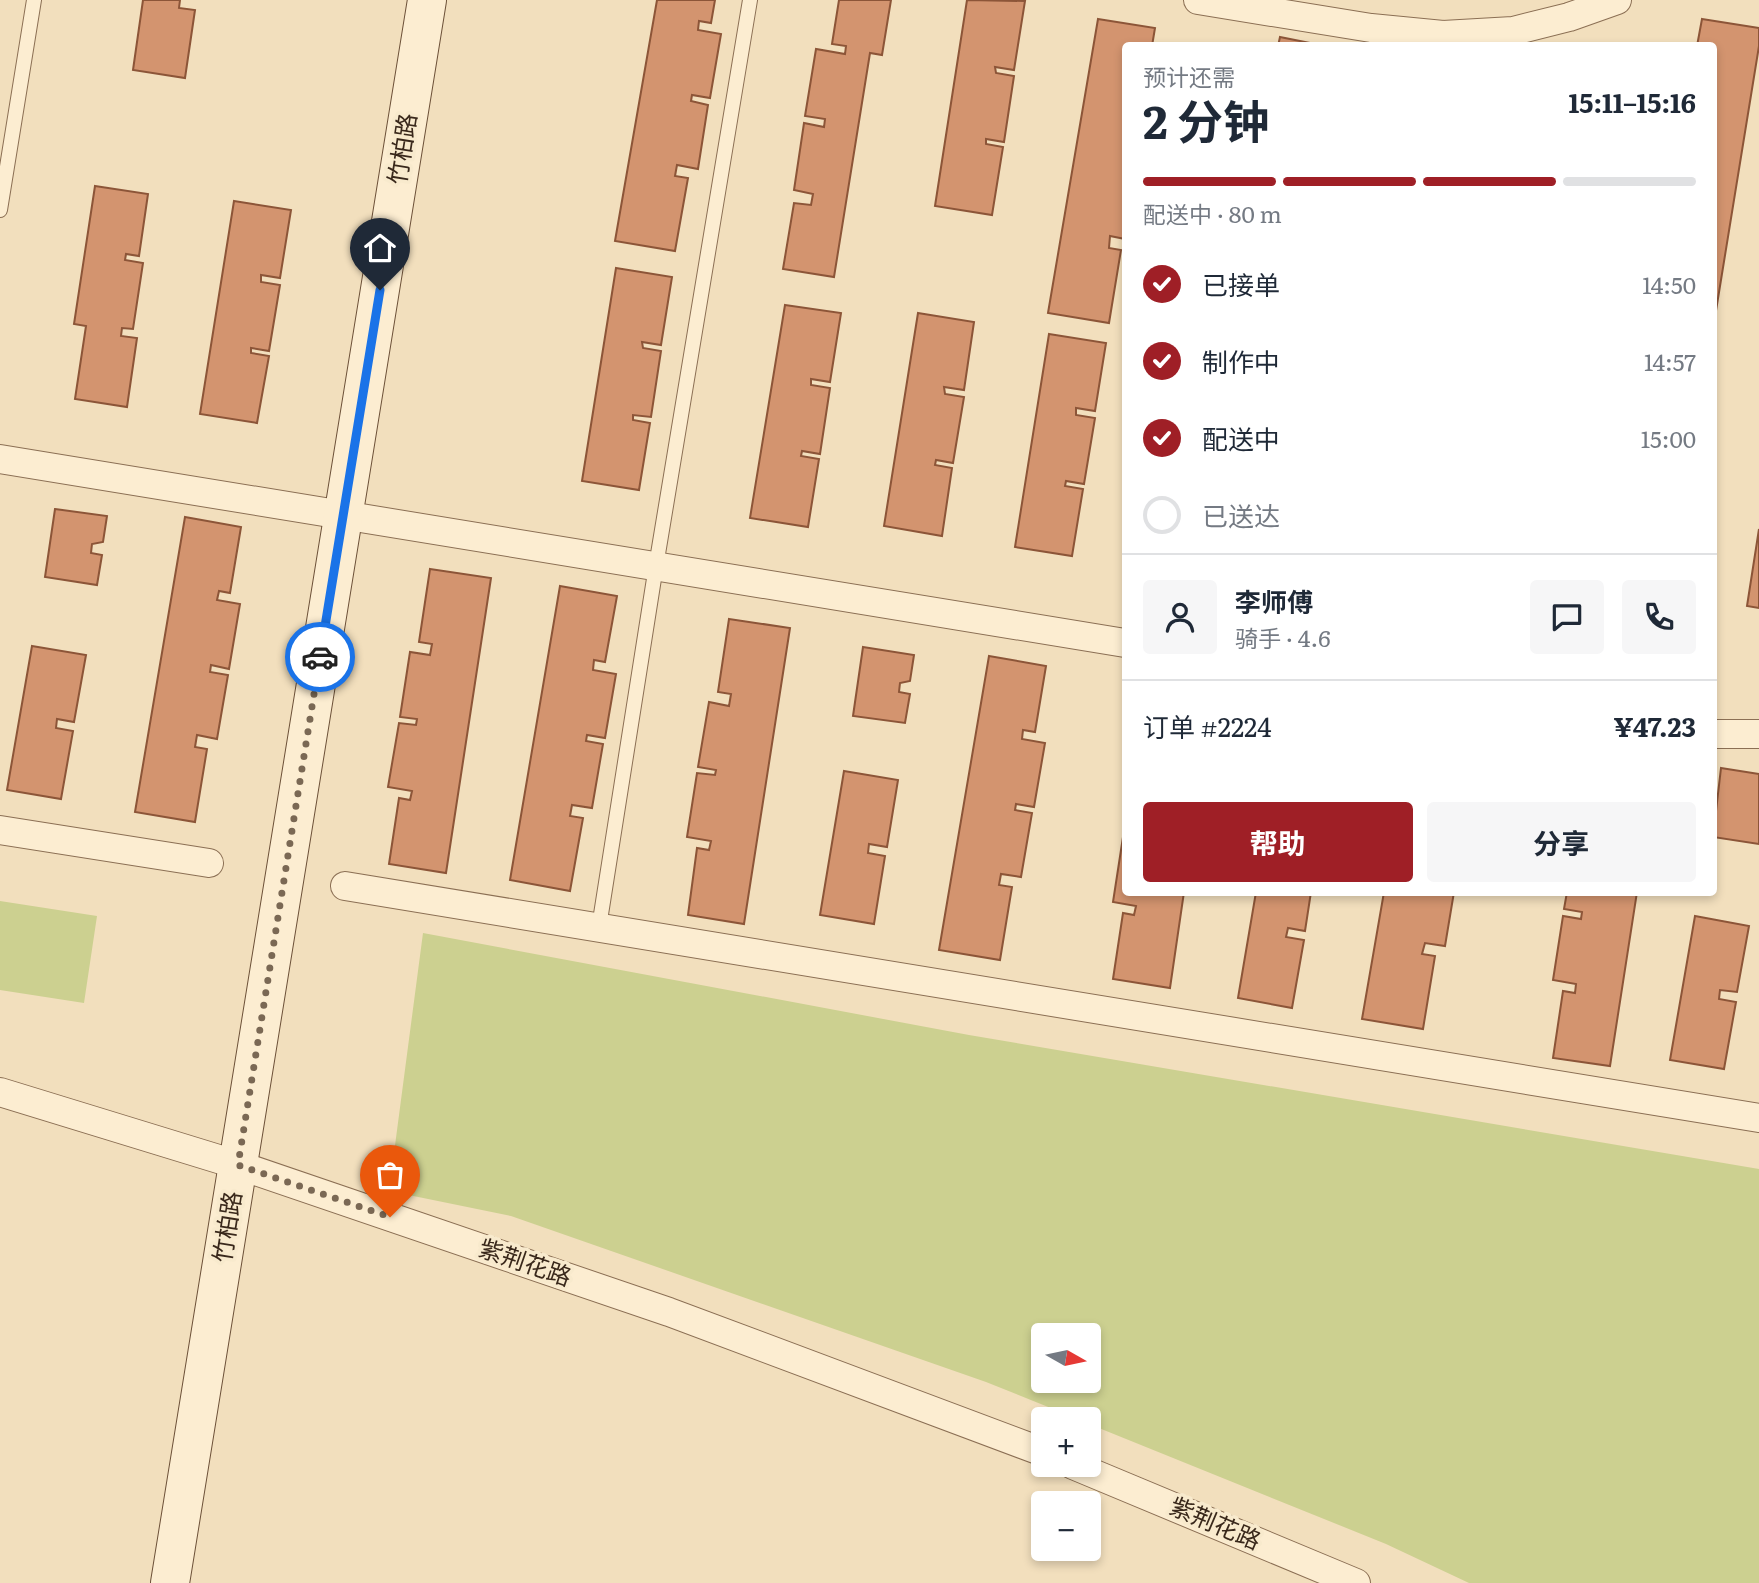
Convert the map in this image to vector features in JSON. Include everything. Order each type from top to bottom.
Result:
[{"type":"street","name":"竹柏路","points":[[170,1583],[427,0]]},
{"type":"street","points":[[1198,0],[1371,28],[1443,35],[1513,32],[1569,17],[1617,0]]},
{"type":"street","points":[[0,459],[1122,643]]},
{"type":"street","points":[[1717,734],[1759,734]]},
{"type":"street","points":[[0,830],[209,863]]},
{"type":"street","points":[[345,886],[1759,1118]]},
{"type":"street","name":"紫荆花路","points":[[0,1092],[238,1165],[669,1312],[1031,1448]]},
{"type":"street","name":"紫荆花路","points":[[1101,1477],[1356,1583]]},
{"type":"lane","points":[[0,210],[34,0]]},
{"type":"lane","points":[[599,927],[750,0]]},
{"type":"green space","points":[[0,901],[97,916],[84,1003],[0,990]]},
{"type":"green space","points":[[423,933],[969,1035],[1759,1169],[1759,1583],[1469,1583],[1386,1544],[1101,1429],[1101,1407],[1048,1407],[986,1382],[511,1216],[389,1191]]},
{"type":"building","points":[[143,0],[180,0],[179,8],[195,10],[185,78],[133,70]]},
{"type":"building","points":[[657,0],[715,0],[711,23],[699,21],[698,30],[721,34],[710,98],[692,95],[691,101],[708,105],[698,169],[677,165],[675,176],[688,178],[675,251],[615,241]]},
{"type":"building","points":[[839,0],[891,0],[882,55],[870,53],[834,277],[783,269],[794,203],[811,205],[813,194],[794,190],[804,123],[824,127],[825,119],[805,116],[816,49],[845,54],[846,46],[832,44]]},
{"type":"building","points":[[967,0],[1025,1],[1014,70],[995,67],[996,73],[1014,76],[1004,142],[986,139],[986,144],[1003,147],[992,215],[935,206]]},
{"type":"building","points":[[1098,19],[1155,28],[1153,42],[1122,42],[1122,238],[1110,236],[1109,248],[1121,250],[1109,323],[1048,313]]},
{"type":"building","points":[[1702,19],[1759,28],[1759,46],[1717,305],[1717,42],[1698,42]]},
{"type":"building","points":[[1280,37],[1305,42],[1279,42]]},
{"type":"building","points":[[95,186],[148,194],[139,256],[126,254],[125,260],[143,263],[133,329],[122,328],[121,336],[137,338],[127,407],[75,399],[86,326],[74,324]]},
{"type":"building","points":[[234,201],[291,210],[280,278],[261,275],[261,282],[280,285],[269,351],[251,348],[251,353],[269,356],[257,423],[200,414]]},
{"type":"building","points":[[616,268],[672,277],[661,345],[642,342],[643,348],[661,351],[651,417],[633,415],[633,420],[650,423],[639,490],[582,481]]},
{"type":"building","points":[[785,305],[841,313],[830,382],[811,379],[811,385],[830,388],[820,454],[802,451],[801,456],[819,459],[808,527],[750,518]]},
{"type":"building","points":[[918,313],[974,322],[964,390],[944,387],[945,394],[964,397],[953,463],[936,460],[935,465],[952,468],[942,536],[884,526]]},
{"type":"building","points":[[1049,334],[1106,343],[1095,411],[1076,408],[1076,415],[1095,418],[1084,484],[1066,481],[1065,486],[1083,489],[1072,556],[1015,547]]},
{"type":"building","points":[[55,509],[107,516],[103,542],[92,544],[91,553],[102,555],[97,585],[45,577]]},
{"type":"building","points":[[185,517],[241,527],[230,593],[219,591],[217,600],[240,604],[229,669],[211,665],[210,672],[228,675],[217,739],[197,735],[195,747],[207,749],[195,822],[135,812]]},
{"type":"building","points":[[1759,529],[1759,608],[1747,606]]},
{"type":"building","points":[[430,569],[491,578],[446,873],[389,864],[399,798],[410,800],[412,791],[388,787],[399,723],[416,725],[417,719],[400,717],[410,652],[430,655],[432,644],[419,642]]},
{"type":"building","points":[[560,586],[617,596],[605,662],[594,660],[593,670],[616,674],[605,738],[587,735],[586,741],[603,744],[592,808],[572,805],[570,816],[583,818],[570,891],[510,880]]},
{"type":"building","points":[[729,619],[790,628],[744,924],[688,915],[697,848],[709,850],[711,841],[687,837],[697,773],[715,775],[716,770],[698,767],[709,702],[729,706],[731,694],[718,692]]},
{"type":"building","points":[[32,646],[86,655],[74,722],[57,719],[56,728],[73,731],[61,799],[7,790]]},
{"type":"building","points":[[863,647],[914,655],[910,681],[900,683],[899,692],[910,694],[905,723],[853,716]]},
{"type":"building","points":[[989,656],[1046,666],[1035,732],[1023,730],[1022,739],[1045,743],[1034,807],[1016,804],[1015,810],[1032,813],[1021,877],[1001,874],[999,885],[1012,887],[1000,960],[939,950]]},
{"type":"building","points":[[1721,768],[1759,774],[1759,844],[1717,838]]},
{"type":"building","points":[[844,771],[898,780],[887,847],[869,844],[868,853],[885,856],[874,924],[820,915]]},
{"type":"building","points":[[1122,844],[1122,896],[1183,896],[1170,988],[1113,979],[1123,913],[1134,915],[1136,906],[1113,902]]},
{"type":"building","points":[[1255,896],[1310,896],[1305,931],[1288,928],[1286,937],[1304,940],[1292,1008],[1238,998]]},
{"type":"building","points":[[1383,896],[1453,896],[1445,946],[1425,943],[1422,954],[1435,956],[1423,1029],[1362,1019]]},
{"type":"building","points":[[1566,896],[1636,896],[1610,1066],[1553,1058],[1563,991],[1575,993],[1576,984],[1553,980],[1563,916],[1581,919],[1582,912],[1564,909]]},
{"type":"building","points":[[1695,916],[1749,926],[1737,992],[1720,990],[1719,999],[1736,1002],[1724,1069],[1670,1060]]},
{"type":"way so far","points":[[320,657],[238,1165],[390,1217]]},
{"type":"route","points":[[320,657],[380,290]]}]
